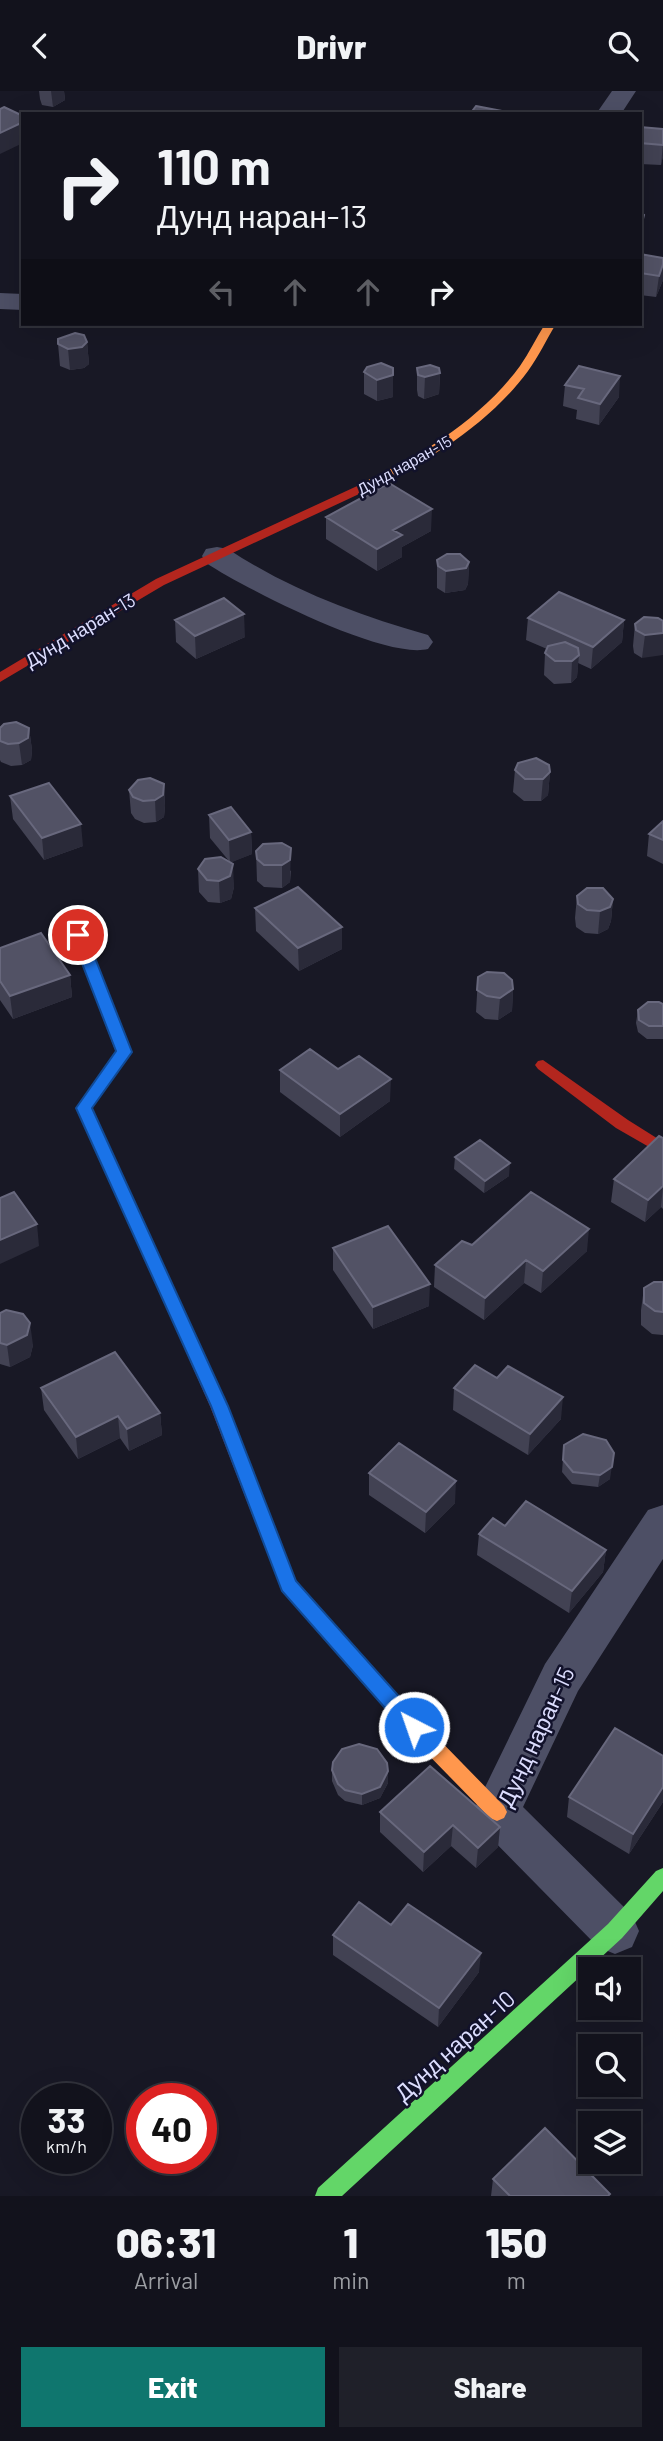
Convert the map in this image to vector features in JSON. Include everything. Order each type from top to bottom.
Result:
[{"type":"street","points":[[609,112],[624,91]]},
{"type":"street","points":[[0,301],[21,302]]},
{"type":"street","name":"Дунд наран-15","points":[[160,582],[397,472],[467,429],[521,373],[549,326]]},
{"type":"street","points":[[217,556],[253,582],[305,606],[417,642]]},
{"type":"street","name":"Дунд наран-13","points":[[0,678],[160,582]]},
{"type":"street","points":[[69,912],[124,1052],[84,1108],[219,1406],[288,1585],[414,1727],[497,1812]]},
{"type":"street","points":[[543,1065],[622,1124],[663,1149]]},
{"type":"street","name":"Дунд наран-15","points":[[615,1931],[497,1812],[561,1678],[663,1523]]},
{"type":"street","name":"Дунд наран-10","points":[[326,2196],[615,1931],[663,1877]]},
{"type":"building","points":[[476,106],[507,112],[472,112]]},
{"type":"building","points":[[4,107],[21,115],[21,123],[0,133],[0,109]]},
{"type":"building","points":[[642,127],[663,129],[663,145],[642,143]]},
{"type":"building","points":[[642,254],[663,258],[659,276],[642,273]]},
{"type":"building","points":[[75,333],[84,335],[87,342],[82,347],[68,349],[58,344],[58,339]]},
{"type":"building","points":[[381,363],[393,368],[393,375],[377,380],[364,372],[367,367]]},
{"type":"building","points":[[430,365],[439,368],[440,373],[425,377],[418,375],[417,368]]},
{"type":"building","points":[[579,366],[620,376],[600,404],[578,398],[584,389],[565,385]]},
{"type":"building","points":[[389,483],[432,509],[393,530],[402,535],[377,549],[326,517]]},
{"type":"building","points":[[447,554],[460,554],[469,562],[466,568],[446,571],[438,566],[437,560]]},
{"type":"building","points":[[559,592],[624,620],[593,647],[528,618]]},
{"type":"building","points":[[224,598],[244,614],[195,636],[175,620]]},
{"type":"building","points":[[644,617],[663,621],[663,633],[645,635],[636,630],[635,624]]},
{"type":"building","points":[[565,642],[578,648],[579,655],[572,661],[555,661],[545,653],[548,646]]},
{"type":"building","points":[[16,722],[29,728],[28,738],[19,743],[8,744],[0,741],[0,728],[4,724]]},
{"type":"building","points":[[536,758],[549,765],[550,772],[543,779],[525,779],[515,770],[518,763]]},
{"type":"building","points":[[150,778],[164,784],[163,795],[155,800],[143,801],[133,797],[129,790],[138,780]]},
{"type":"building","points":[[49,783],[81,824],[42,838],[10,796]]},
{"type":"building","points":[[231,807],[251,832],[229,840],[209,815]]},
{"type":"building","points":[[663,821],[663,840],[649,834]]},
{"type":"building","points":[[282,843],[291,848],[290,860],[282,865],[264,865],[257,859],[256,851],[263,844]]},
{"type":"building","points":[[221,857],[233,864],[230,876],[219,881],[207,880],[198,869],[205,859]]},
{"type":"building","points":[[298,887],[342,927],[298,948],[255,908]]},
{"type":"building","points":[[587,888],[603,888],[613,899],[610,907],[600,911],[587,910],[578,904],[577,896]]},
{"type":"building","points":[[41,933],[70,975],[10,996],[0,981],[0,948]]},
{"type":"building","points":[[487,972],[504,973],[512,980],[513,989],[500,998],[487,996],[477,990],[478,977]]},
{"type":"building","points":[[648,1002],[663,1004],[663,1026],[649,1026],[639,1020],[638,1010]]},
{"type":"building","points":[[310,1049],[338,1069],[359,1056],[391,1079],[340,1114],[280,1070]]},
{"type":"building","points":[[659,1136],[663,1138],[663,1186],[648,1200],[614,1179]]},
{"type":"building","points":[[480,1140],[510,1163],[485,1181],[455,1157]]},
{"type":"building","points":[[14,1192],[37,1224],[0,1240],[0,1198]]},
{"type":"building","points":[[531,1192],[589,1229],[543,1271],[526,1260],[485,1298],[435,1265],[462,1241],[472,1245]]},
{"type":"building","points":[[388,1226],[430,1284],[373,1307],[333,1248]]},
{"type":"building","points":[[654,1282],[663,1282],[663,1312],[655,1311],[644,1303],[644,1288]]},
{"type":"building","points":[[6,1310],[23,1314],[30,1323],[27,1335],[7,1345],[0,1343],[0,1313]]},
{"type":"building","points":[[115,1352],[160,1413],[127,1429],[118,1416],[76,1437],[41,1388]]},
{"type":"building","points":[[475,1365],[497,1378],[508,1366],[563,1397],[530,1434],[454,1388]]},
{"type":"building","points":[[583,1434],[606,1440],[614,1453],[612,1467],[600,1475],[573,1472],[563,1460],[564,1445]]},
{"type":"building","points":[[399,1443],[456,1481],[426,1512],[369,1473]]},
{"type":"building","points":[[526,1501],[606,1550],[572,1591],[479,1534],[493,1518],[505,1526]]},
{"type":"building","points":[[615,1728],[663,1756],[663,1787],[633,1834],[569,1797]]},
{"type":"building","points":[[359,1744],[377,1749],[387,1763],[388,1771],[380,1787],[362,1794],[345,1790],[338,1784],[332,1770],[333,1762],[342,1749]]},
{"type":"building","points":[[430,1766],[500,1827],[478,1848],[453,1825],[424,1852],[380,1812]]},
{"type":"building","points":[[359,1902],[391,1925],[408,1904],[481,1953],[439,2008],[333,1935]]},
{"type":"building","points":[[545,2128],[578,2162],[578,2174],[590,2174],[610,2194],[510,2196],[493,2179]]},
{"type":"traffic: fast","points":[[326,2196],[615,1931],[663,1877]]},
{"type":"traffic: slow","points":[[368,485],[411,463],[468,425],[524,369],[549,326]]},
{"type":"traffic: slow","points":[[69,912],[124,1052],[84,1108],[167,1291]]},
{"type":"traffic: slow","points":[[278,1558],[288,1585],[414,1727],[497,1812]]},
{"type":"traffic: jam","points":[[0,678],[160,582],[368,485]]},
{"type":"traffic: jam","points":[[543,1065],[622,1124],[663,1149]]},
{"type":"traffic: jam","points":[[167,1291],[219,1406],[278,1558]]},
{"type":"route","points":[[78,935],[124,1052],[84,1108],[219,1406],[288,1585],[414,1727]]}]
